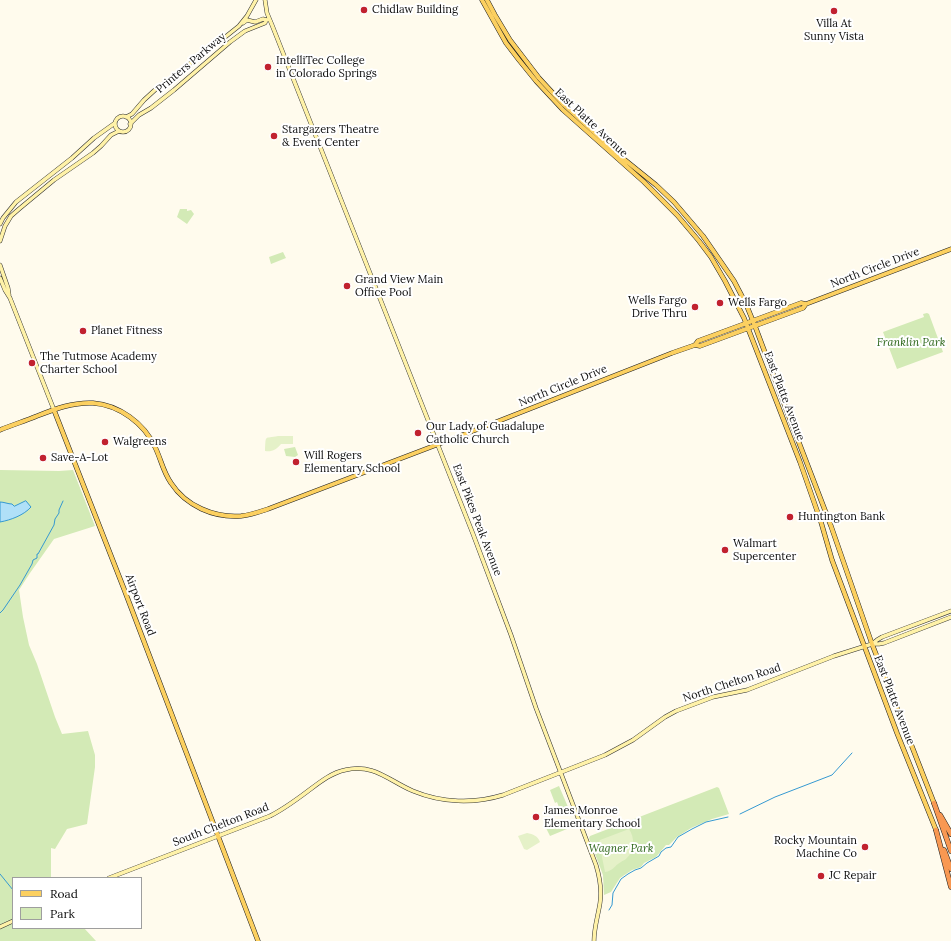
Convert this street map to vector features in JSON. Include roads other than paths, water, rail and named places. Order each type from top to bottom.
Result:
[{"type":"highway","points":[[934,803],[951,834]]},
{"type":"highway","name":"East Platte Avenue","points":[[934,803],[951,851]]},
{"type":"highway","points":[[936,830],[951,887]]},
{"type":"highway","name":"East Platte Avenue","points":[[936,830],[951,869]]},
{"type":"main road","name":"Printers Parkway","points":[[239,26],[247,16],[256,0]]},
{"type":"main road","name":"East Pikes Peak Avenue","points":[[265,0],[268,19],[438,444],[510,632],[533,701],[560,773],[596,865],[601,894],[594,930],[594,941]]},
{"type":"main road","name":"East Platte Avenue","points":[[482,0],[506,43],[542,89],[563,110],[659,196],[686,224],[702,244],[721,274],[746,324],[800,462],[821,522],[832,560],[864,647],[936,830]]},
{"type":"main road","name":"East Platte Avenue","points":[[487,0],[510,40],[539,78],[554,95],[656,185],[686,215],[703,236],[734,281],[755,326],[831,525],[872,644],[934,803]]},
{"type":"main road","name":"Printers Parkway","points":[[126,118],[132,114],[156,89],[247,20],[255,22],[268,19]]},
{"type":"main road","name":"Printers Parkway","points":[[130,126],[139,115],[151,108],[174,90],[230,42],[245,31],[265,23],[268,19]]},
{"type":"main road","points":[[526,70],[536,79],[539,78]]},
{"type":"main road","points":[[542,89],[554,95]]},
{"type":"main road","points":[[0,224],[2,219],[20,199],[72,158],[94,138],[122,116],[130,121],[130,126],[127,131],[119,131],[111,135],[93,153],[54,180],[18,208],[8,221],[1,234],[0,241]]},
{"type":"main road","points":[[116,122],[115,126],[119,131]]},
{"type":"main road","name":"North Circle Drive","points":[[695,345],[698,341],[802,303],[806,304],[951,249]]},
{"type":"main road","points":[[0,264],[10,298]]},
{"type":"main road","name":"Airport Road","points":[[0,278],[10,298],[123,586],[258,941]]},
{"type":"main road","name":"North Circle Drive","points":[[0,430],[68,406],[92,403],[108,406],[124,413],[138,424],[151,439],[171,483],[187,500],[198,508],[210,512],[228,516],[242,516],[259,512],[695,345],[700,346],[804,308],[806,304]]},
{"type":"main road","name":"North Chelton Road","points":[[560,773],[597,759],[621,747],[676,711],[714,697],[747,690],[834,656],[872,644],[882,637],[951,611]]},
{"type":"main road","name":"North Chelton Road","points":[[872,644],[879,644],[951,617]]},
{"type":"main road","name":"South Chelton Road","points":[[112,877],[275,813],[329,776],[351,769],[365,769],[376,772],[404,787],[423,794],[441,799],[465,801],[478,801],[497,797],[560,773]]},
{"type":"main road","points":[[0,927],[12,921]]},
{"type":"water","points":[[26,501],[31,507],[28,510],[17,517],[0,522],[0,502],[12,504],[14,506]]},
{"type":"waterway","points":[[0,613],[20,585],[33,560],[37,558],[37,554],[54,525],[63,501]]},
{"type":"waterway","points":[[740,814],[775,797],[832,775],[852,753]]},
{"type":"waterway","points":[[609,910],[612,905],[613,893],[621,879],[659,856],[666,848],[671,847],[678,837],[706,822],[728,817]]},
{"type":"waterway","points":[[0,874],[12,889]]},
{"type":"place","name":"Chidlaw Building","points":[[364,10]]},
{"type":"place","name":"Villa At Sunny Vista","points":[[834,11]]},
{"type":"place","name":"IntelliTec College in Colorado Springs","points":[[268,67]]},
{"type":"place","name":"Stargazers Theatre & Event Center","points":[[274,136]]},
{"type":"place","name":"Grand View Main Office Pool","points":[[347,286]]},
{"type":"place","name":"Wells Fargo","points":[[720,303]]},
{"type":"place","name":"Wells Fargo Drive Thru","points":[[695,307]]},
{"type":"place","name":"Planet Fitness","points":[[83,331]]},
{"type":"place","name":"The Tutmose Academy Charter School","points":[[32,363]]},
{"type":"place","name":"Our Lady of Guadalupe Catholic Church","points":[[418,433]]},
{"type":"place","name":"Walgreens","points":[[105,442]]},
{"type":"place","name":"Save-A-Lot","points":[[43,458]]},
{"type":"place","name":"Will Rogers Elementary School","points":[[296,462]]},
{"type":"place","name":"Huntington Bank","points":[[790,517]]},
{"type":"place","name":"Walmart Supercenter","points":[[725,550]]},
{"type":"place","name":"James Monroe Elementary School","points":[[536,817]]},
{"type":"place","name":"Rocky Mountain Machine Co","points":[[865,847]]},
{"type":"place","name":"JC Repair","points":[[821,876]]},
{"type":"park label","name":"Franklin Park","points":[[911,343]]},
{"type":"park label","name":"Wagner Park","points":[[621,849]]}]
